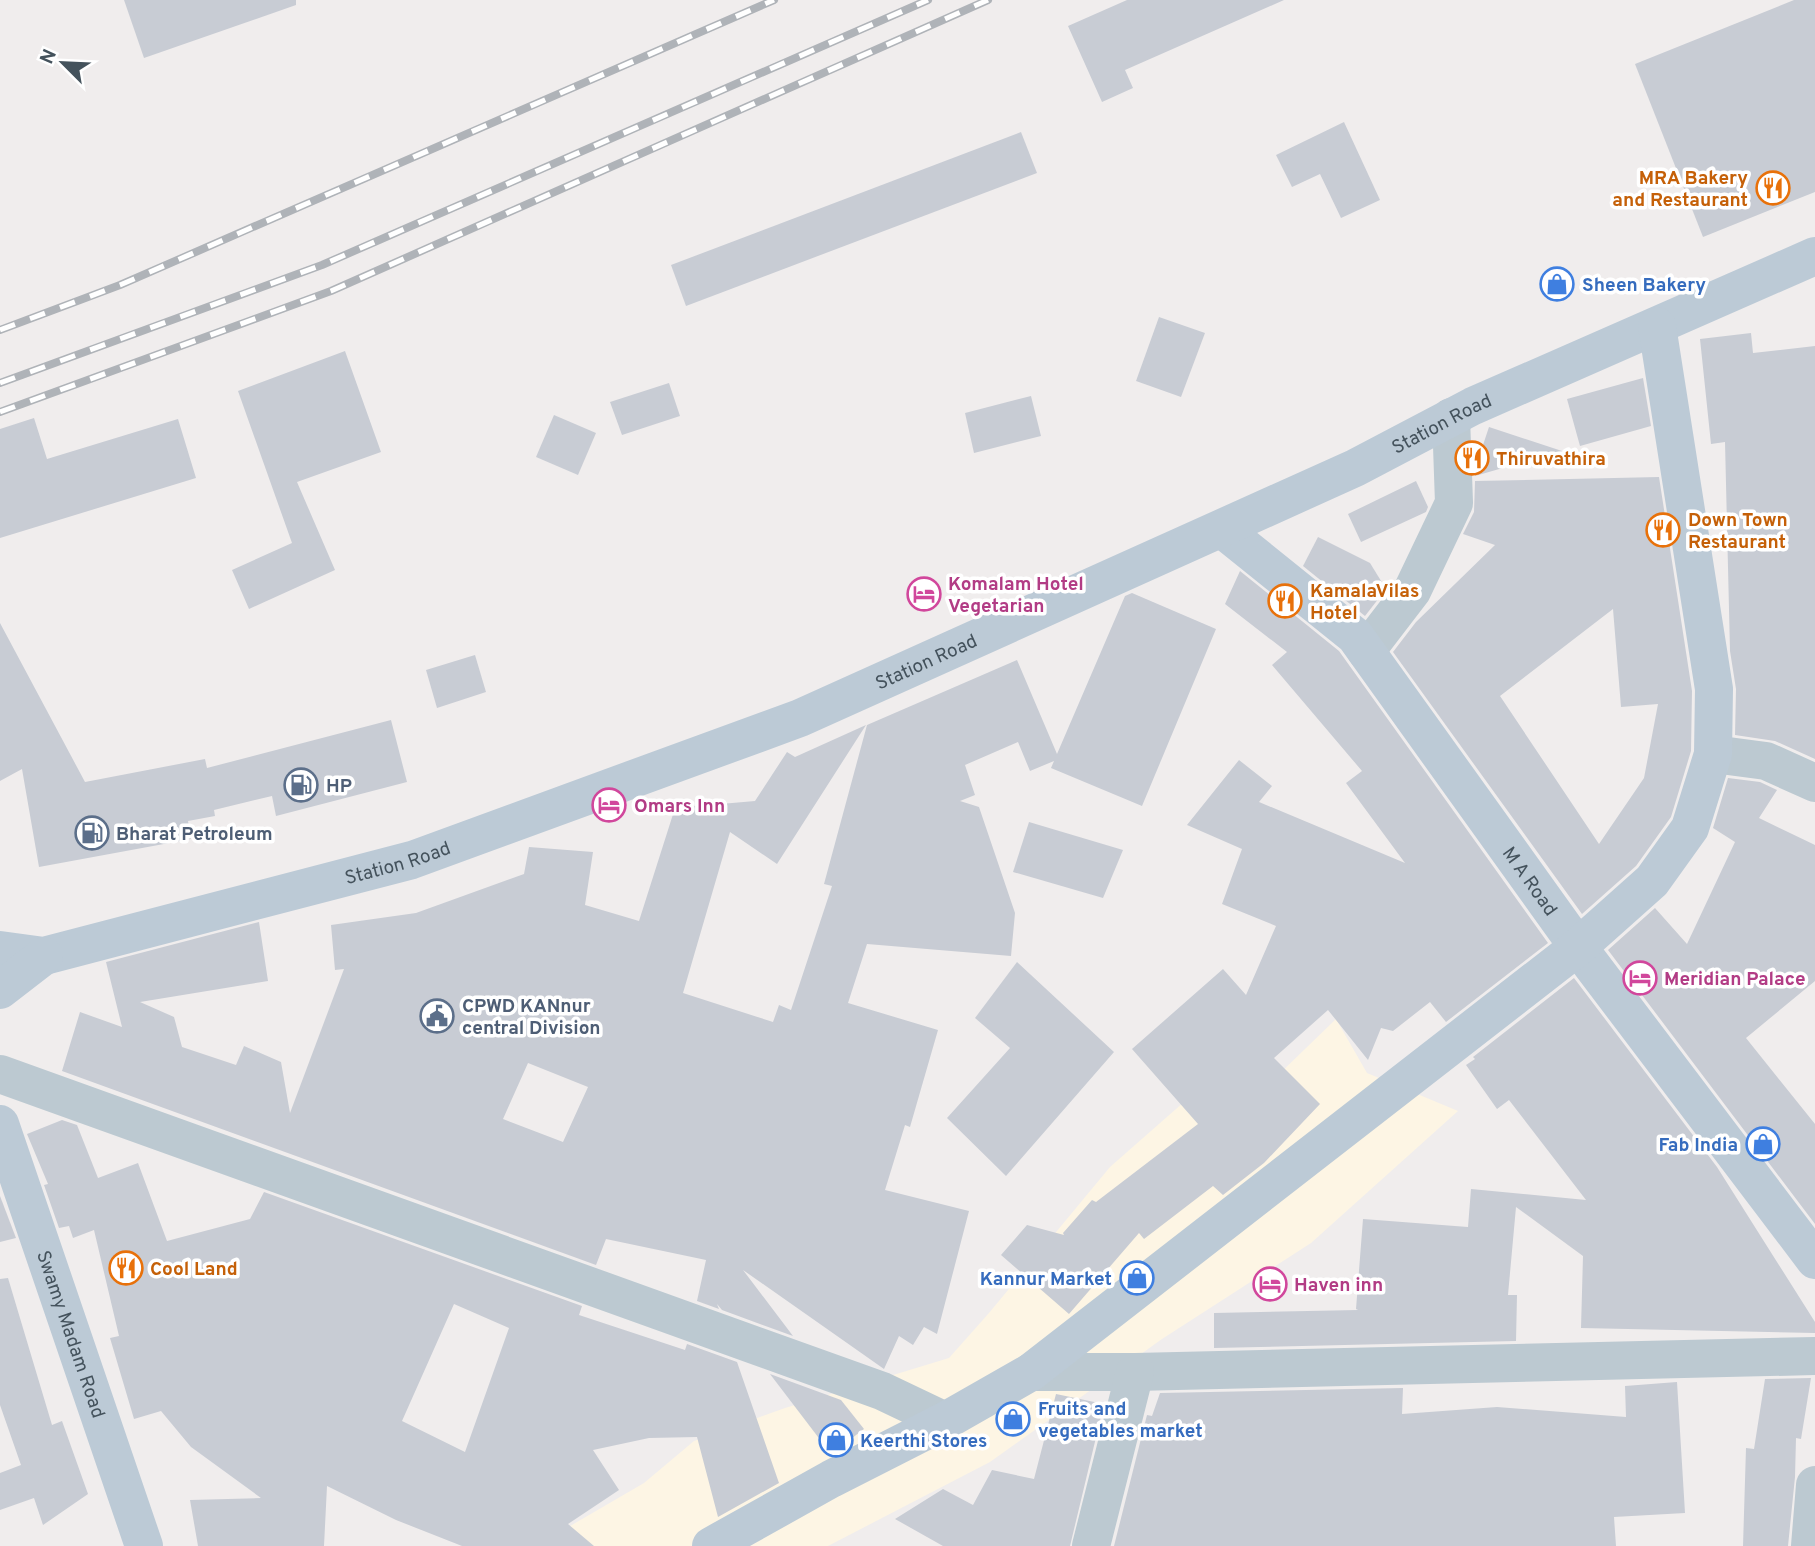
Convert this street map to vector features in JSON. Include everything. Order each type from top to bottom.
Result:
[{"type":"main road","name":"Station Road","points":[[0,950],[44,956],[412,859],[800,718],[1354,468],[1451,417],[1815,256]]},
{"type":"main road","points":[[712,1546],[831,1479],[946,1421],[1031,1372],[1578,947],[1652,881],[1690,828],[1713,754],[1714,689],[1657,326]]},
{"type":"main road","name":"M A Road","points":[[1222,529],[1354,636],[1366,650],[1578,947],[1815,1260]]},
{"type":"main road","points":[[0,990],[44,956]]},
{"type":"main road","name":"Swamy Madam Road","points":[[0,1124],[144,1546]]},
{"type":"street","points":[[1366,650],[1412,591],[1454,503],[1451,417]]},
{"type":"street","points":[[1713,754],[1766,761],[1815,783]]},
{"type":"street","points":[[0,1074],[882,1391],[946,1421]]},
{"type":"street","points":[[1031,1372],[1135,1372],[1815,1356]]},
{"type":"street","points":[[1091,1546],[1135,1372]]},
{"type":"street","points":[[1810,1546],[1815,1485]]},
{"type":"shaded area","name":"Kannur Market","points":[[1336,1019],[1367,1073],[1458,1111],[1311,1243],[1162,1339],[990,1462],[828,1546],[543,1546],[565,1529],[644,1483],[694,1441],[785,1408],[949,1358],[1110,1167],[1209,1080],[1274,1079]]},
{"type":"building","points":[[124,0],[296,0],[296,5],[144,58]]},
{"type":"building","points":[[1127,0],[1284,0],[1125,70],[1133,88],[1102,102],[1068,26]]},
{"type":"building","points":[[1794,0],[1815,0],[1815,192],[1703,237],[1635,64]]},
{"type":"building","points":[[1344,122],[1380,200],[1341,218],[1320,174],[1292,187],[1276,155]]},
{"type":"building","points":[[1021,132],[1037,173],[686,306],[671,265]]},
{"type":"building","points":[[1159,317],[1205,333],[1181,397],[1136,381]]},
{"type":"building","points":[[1751,333],[1753,353],[1815,346],[1815,759],[1775,741],[1735,735],[1736,689],[1730,651],[1725,442],[1711,444],[1700,339]]},
{"type":"building","points":[[345,351],[381,452],[297,482],[335,570],[249,609],[232,570],[292,543],[238,391]]},
{"type":"building","points":[[1643,378],[1651,426],[1580,446],[1567,399]]},
{"type":"building","points":[[669,383],[680,416],[622,435],[610,402]]},
{"type":"building","points":[[1031,396],[1041,436],[974,453],[965,413]]},
{"type":"building","points":[[554,415],[596,433],[578,475],[536,457]]},
{"type":"building","points":[[34,418],[47,459],[178,419],[196,478],[0,538],[0,429]]},
{"type":"building","points":[[1489,427],[1562,451],[1475,476]]},
{"type":"building","points":[[1659,477],[1692,691],[1691,751],[1671,817],[1636,866],[1582,914],[1393,652],[1416,622],[1495,545],[1463,534],[1474,512],[1475,481]],"holes":[[[1613,609],[1621,707],[1658,704],[1644,778],[1599,844],[1500,696]]]},
{"type":"building","points":[[1416,481],[1428,507],[1426,512],[1361,542],[1348,514]]},
{"type":"building","points":[[1318,537],[1370,563],[1386,589],[1365,616],[1303,566]]},
{"type":"building","points":[[1240,571],[1339,651],[1548,943],[1446,1022],[1430,1002],[1393,1031],[1381,1028],[1368,1060],[1328,1010],[1274,1058],[1320,1104],[1264,1163],[1223,1195],[1213,1186],[1144,1239],[1139,1233],[1069,1314],[1001,1255],[1027,1225],[1064,1235],[1092,1200],[1096,1202],[1198,1124],[1132,1049],[1223,969],[1246,995],[1276,926],[1222,904],[1242,849],[1187,825],[1239,760],[1272,786],[1259,802],[1405,863],[1346,783],[1362,771],[1272,665],[1287,652],[1225,604]]},
{"type":"building","points":[[1132,593],[1216,629],[1142,806],[1051,768],[1054,761],[1030,771],[1018,742],[965,765],[975,795],[960,801],[979,807],[1015,913],[1011,956],[867,944],[848,1003],[938,1030],[910,1127],[905,1125],[885,1190],[969,1211],[937,1334],[924,1327],[913,1345],[899,1336],[884,1369],[743,1270],[793,1336],[722,1310],[717,1304],[719,1309],[697,1301],[706,1260],[606,1239],[596,1265],[62,1071],[80,1012],[122,1027],[106,962],[259,922],[268,981],[140,1002],[174,1017],[182,1047],[236,1065],[244,1046],[281,1062],[290,1113],[344,969],[335,970],[331,925],[416,913],[524,874],[529,847],[593,852],[585,905],[639,921],[675,808],[755,801],[787,752],[795,757],[866,725],[777,864],[730,832],[683,993],[773,1022],[779,1005],[791,1010],[832,886],[824,884],[867,725],[1017,660],[1057,754],[1125,596]],"holes":[[[528,1063],[588,1087],[563,1142],[503,1119]]]},
{"type":"building","points":[[0,623],[85,782],[205,759],[207,768],[391,720],[407,782],[276,816],[272,796],[214,810],[215,816],[188,821],[191,839],[39,867],[22,769],[0,781]]},
{"type":"building","points":[[475,655],[486,692],[437,708],[426,670]]},
{"type":"building","points":[[1728,778],[1760,782],[1777,790],[1759,818],[1815,845],[1815,981],[1746,1038],[1815,1124],[1815,1224],[1608,950],[1655,908],[1687,944],[1735,842],[1713,828]]},
{"type":"building","points":[[1029,822],[1123,850],[1103,898],[1013,872]]},
{"type":"building","points":[[1017,962],[1114,1052],[1006,1176],[947,1118],[1010,1048],[975,1018]]},
{"type":"building","points":[[1574,978],[1717,1167],[1815,1322],[1815,1333],[1581,1328],[1583,1256],[1516,1207],[1508,1295],[1517,1295],[1516,1341],[1214,1348],[1214,1313],[1358,1310],[1363,1219],[1468,1227],[1471,1189],[1586,1200],[1509,1100],[1497,1109],[1466,1065]]},
{"type":"building","points":[[62,1120],[77,1125],[98,1178],[138,1163],[167,1241],[250,1219],[264,1192],[582,1306],[579,1315],[685,1350],[687,1344],[737,1362],[779,1483],[718,1517],[697,1437],[649,1438],[593,1450],[619,1490],[568,1524],[594,1546],[462,1546],[396,1520],[327,1486],[324,1546],[198,1546],[190,1500],[261,1498],[191,1447],[161,1411],[134,1419],[110,1338],[119,1336],[94,1230],[73,1238],[69,1226],[59,1228],[44,1185],[48,1184],[27,1134]],"holes":[[[454,1304],[509,1328],[465,1452],[402,1421]]]},
{"type":"building","points":[[0,1196],[16,1238],[0,1242]]},
{"type":"building","points":[[8,1278],[52,1425],[62,1421],[88,1494],[43,1525],[34,1498],[0,1510],[0,1473],[21,1465],[0,1405],[0,1279]]},
{"type":"building","points":[[770,1374],[841,1400],[864,1429],[831,1454]]},
{"type":"building","points":[[1811,1378],[1801,1439],[1796,1438],[1788,1546],[1743,1546],[1746,1448],[1754,1449],[1765,1379]]},
{"type":"building","points":[[1677,1382],[1685,1513],[1614,1517],[1616,1546],[1114,1546],[1147,1415],[1152,1416],[1160,1393],[1403,1388],[1402,1414],[1497,1407],[1626,1417],[1625,1386]]},
{"type":"building","points":[[1056,1394],[1104,1404],[1070,1546],[943,1546],[895,1519],[943,1489],[973,1505],[992,1470],[1034,1479]]},
{"type":"railway","points":[[0,330],[120,285],[774,0]]},
{"type":"railway","points":[[0,383],[322,265],[928,0]]},
{"type":"railway","points":[[0,412],[331,291],[988,0]]},
{"type":"place","name":"MRA Bakery and Restaurant","points":[[1773,188]]},
{"type":"place","name":"Sheen Bakery","points":[[1557,284]]},
{"type":"place","name":"Thiruvathira","points":[[1472,458]]},
{"type":"place","name":"Down Town Restaurant","points":[[1663,530]]},
{"type":"place","name":"Komalam Hotel Vegetarian","points":[[924,594]]},
{"type":"place","name":"KamalaVilas Hotel","points":[[1285,601]]},
{"type":"place","name":"HP","points":[[301,785]]},
{"type":"place","name":"Omars Inn","points":[[609,805]]},
{"type":"place","name":"Bharat Petroleum","points":[[92,833]]},
{"type":"place","name":"Meridian Palace","points":[[1640,978]]},
{"type":"place","name":"CPWD KANnur central Division","points":[[437,1016]]},
{"type":"place","name":"Fab India","points":[[1763,1144]]},
{"type":"place","name":"Cool Land","points":[[126,1268]]},
{"type":"place","name":"Kannur Market","points":[[1137,1278]]},
{"type":"place","name":"Haven inn","points":[[1270,1284]]},
{"type":"place","name":"Fruits and vegetables market","points":[[1013,1419]]},
{"type":"place","name":"Keerthi Stores","points":[[836,1440]]}]
